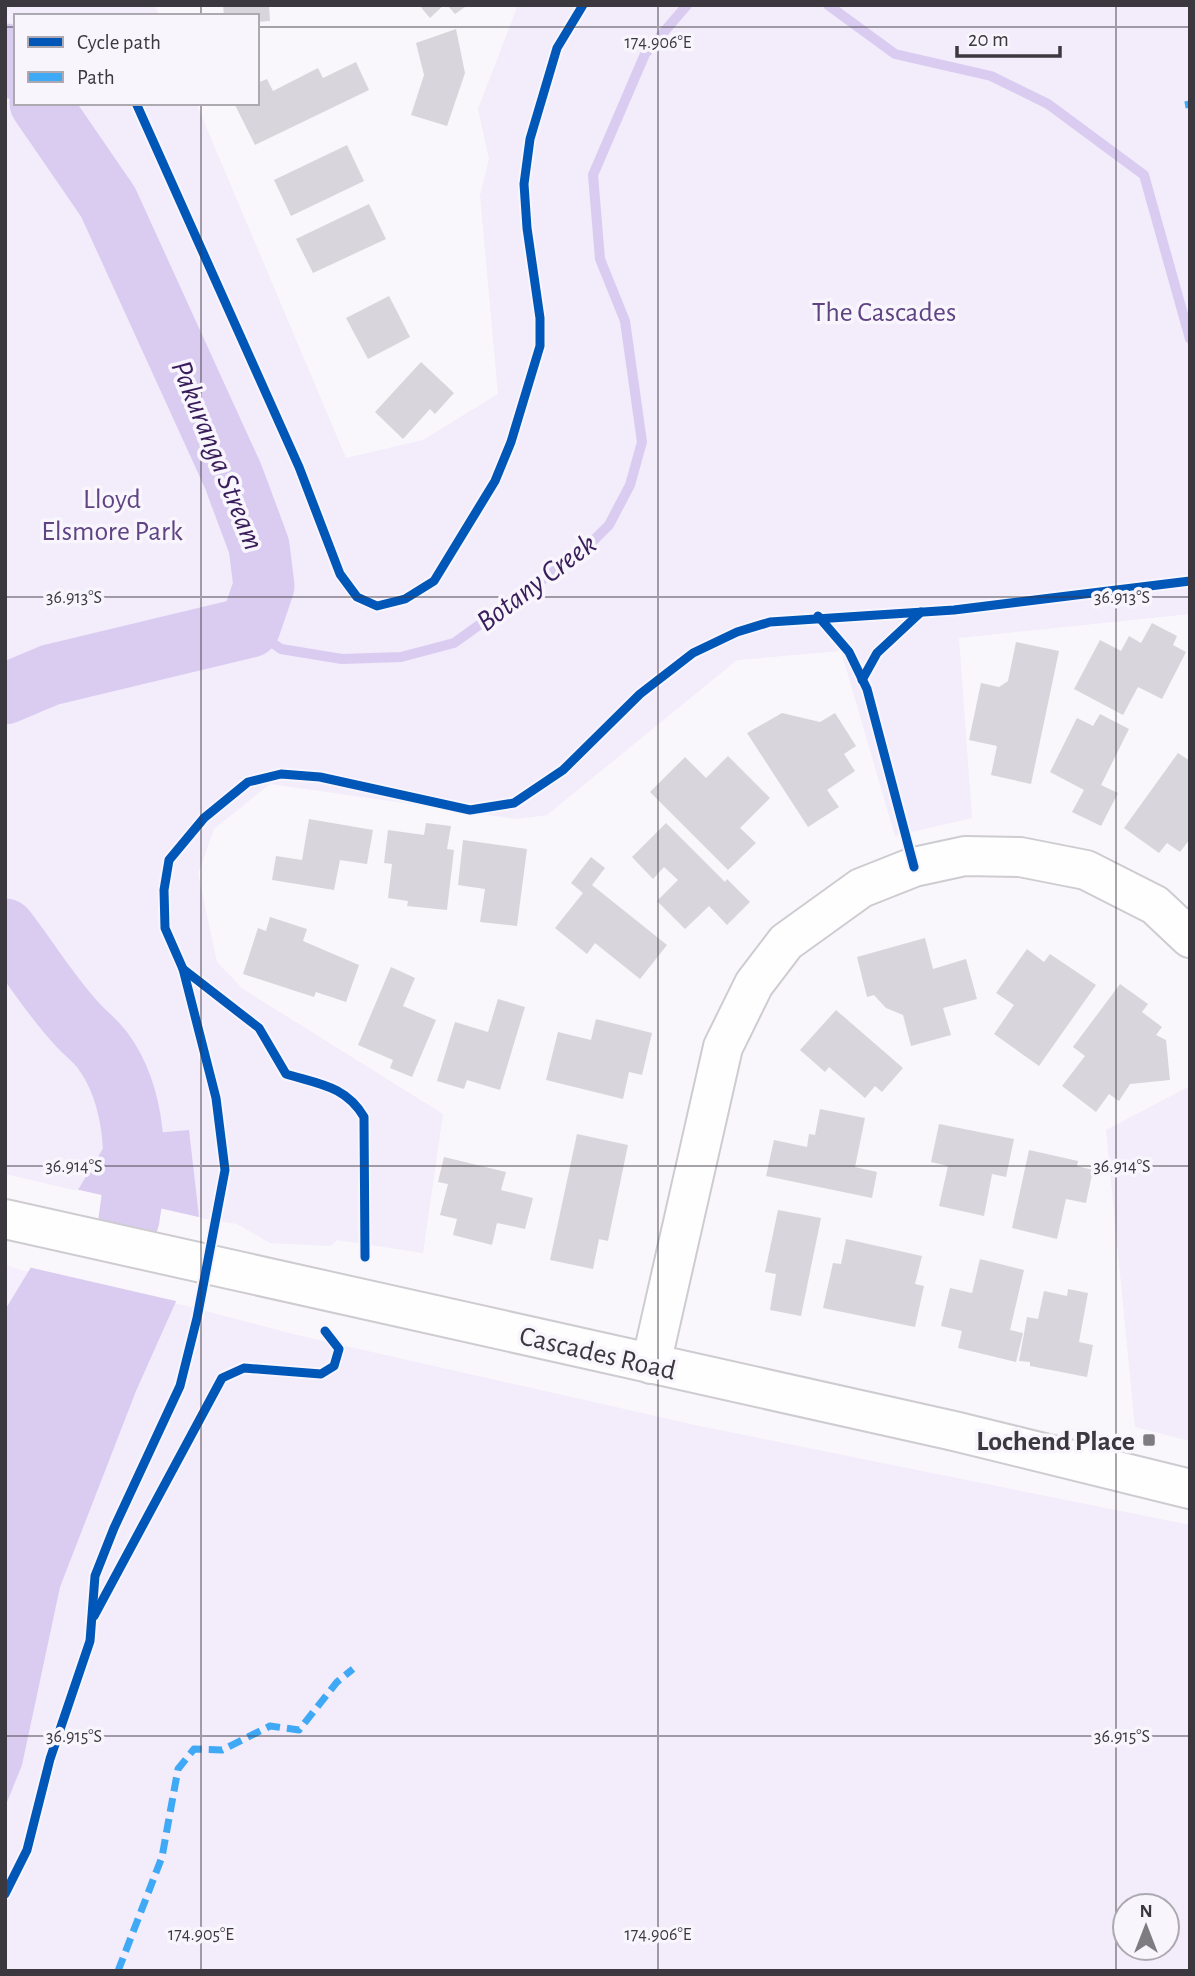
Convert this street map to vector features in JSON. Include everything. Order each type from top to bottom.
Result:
[{"type":"main road","points":[[651,1364],[723,1047],[754,985],[786,942],[861,888],[914,867],[965,856],[1020,857],[1086,870],[1155,905],[1190,938]]},
{"type":"main road","name":"Cascades Road","points":[[5,1219],[954,1431],[1190,1489]]},
{"type":"shaded area","points":[[189,1130],[202,1243],[136,1391],[60,1587],[22,1765],[5,1807],[5,1310],[110,1137]]},
{"type":"shaded area","points":[[5,1265],[43,1276],[5,1328]]},
{"type":"green space","points":[[5,5],[155,5],[158,14],[14,14],[14,105],[197,105],[346,458],[423,440],[498,394],[480,195],[489,159],[478,109],[518,5],[1190,5],[1190,614],[959,638],[972,818],[895,836],[841,651],[737,660],[547,815],[517,819],[270,784],[214,829],[198,874],[217,962],[243,989],[443,1114],[423,1253],[337,1240],[331,1246],[270,1243],[237,1224],[199,1218],[202,1243],[175,1303],[297,1335],[704,1427],[1190,1525],[1190,1971],[5,1971],[5,1310],[78,1191],[5,1174]]},
{"type":"green space","points":[[1190,1086],[1190,1441],[1135,1427],[1106,1130]]},
{"type":"pier","points":[[75,1189],[203,1218],[205,1244],[180,1302],[28,1267]]},
{"type":"building","points":[[223,5],[269,5],[270,21],[259,22],[259,14],[224,14]]},
{"type":"building","points":[[419,5],[444,5],[430,18]]},
{"type":"building","points":[[447,5],[468,5],[455,14]]},
{"type":"building","points":[[456,29],[465,73],[447,126],[411,115],[424,75],[416,43]]},
{"type":"building","points":[[356,62],[369,90],[255,145],[235,105],[259,105],[259,82],[267,79],[273,91],[318,68],[323,78]]},
{"type":"building","points":[[347,145],[364,181],[291,216],[274,180]]},
{"type":"building","points":[[369,204],[386,239],[313,273],[296,239]]},
{"type":"building","points":[[389,296],[410,337],[368,359],[346,318]]},
{"type":"building","points":[[421,362],[454,393],[435,414],[430,409],[403,439],[375,412]]},
{"type":"building","points":[[1152,623],[1177,636],[1173,645],[1186,652],[1162,699],[1138,687],[1123,715],[1074,689],[1100,640],[1121,651],[1129,636],[1141,643]]},
{"type":"building","points":[[1016,642],[1059,651],[1031,784],[991,775],[997,746],[969,740],[981,683],[999,687],[1008,681]]},
{"type":"building","points":[[782,713],[820,722],[835,713],[856,746],[844,754],[855,771],[827,790],[839,807],[808,827],[747,733]]},
{"type":"building","points":[[1100,714],[1129,729],[1101,785],[1118,793],[1101,826],[1072,812],[1084,790],[1050,772],[1077,718],[1093,726]]},
{"type":"building","points":[[1178,753],[1190,761],[1190,839],[1180,852],[1167,843],[1159,853],[1124,828]]},
{"type":"building","points":[[728,756],[770,798],[740,828],[756,843],[728,870],[650,792],[685,757],[706,778]]},
{"type":"building","points":[[309,819],[373,830],[367,864],[340,860],[334,890],[272,880],[276,856],[302,860]]},
{"type":"building","points":[[426,823],[451,826],[447,849],[454,850],[447,910],[407,906],[408,901],[388,898],[392,864],[384,863],[388,830],[424,835]]},
{"type":"building","points":[[666,823],[725,882],[727,879],[750,902],[727,925],[709,906],[685,929],[657,901],[678,880],[664,867],[653,879],[632,857]]},
{"type":"building","points":[[463,840],[527,849],[517,926],[480,922],[485,889],[458,885]]},
{"type":"building","points":[[591,857],[605,868],[592,885],[667,945],[640,979],[595,943],[587,954],[555,928],[583,893],[571,883]]},
{"type":"building","points":[[270,917],[307,929],[303,941],[359,965],[346,1002],[316,992],[314,997],[243,974],[258,928],[266,931]]},
{"type":"building","points":[[925,938],[933,969],[966,959],[977,999],[943,1008],[951,1035],[911,1046],[903,1015],[886,1008],[874,995],[867,997],[857,957]]},
{"type":"building","points":[[1027,949],[1044,962],[1050,954],[1096,985],[1039,1066],[994,1034],[1014,1005],[996,993]]},
{"type":"building","points":[[391,967],[415,978],[403,1006],[436,1020],[412,1077],[390,1068],[393,1060],[358,1045]]},
{"type":"building","points":[[1120,984],[1148,1004],[1142,1012],[1162,1027],[1156,1035],[1166,1040],[1170,1080],[1130,1084],[1119,1101],[1109,1094],[1096,1112],[1062,1086],[1085,1056],[1073,1047]]},
{"type":"building","points":[[498,999],[525,1007],[500,1090],[467,1080],[464,1089],[437,1081],[455,1022],[488,1032]]},
{"type":"building","points":[[836,1010],[903,1068],[882,1092],[875,1086],[865,1098],[829,1067],[825,1072],[800,1050]]},
{"type":"building","points":[[596,1019],[652,1033],[642,1075],[629,1072],[623,1099],[546,1080],[558,1032],[591,1040]]},
{"type":"building","points":[[820,1109],[865,1118],[855,1167],[877,1172],[872,1198],[766,1176],[774,1140],[807,1147],[809,1134],[815,1135]]},
{"type":"building","points":[[939,1124],[1014,1139],[1006,1177],[992,1174],[984,1216],[939,1206],[948,1166],[931,1162]]},
{"type":"building","points":[[577,1134],[628,1145],[608,1241],[599,1239],[593,1269],[550,1260]]},
{"type":"building","points":[[1029,1150],[1078,1161],[1077,1166],[1093,1170],[1086,1203],[1066,1199],[1057,1239],[1012,1228]]},
{"type":"building","points":[[444,1157],[506,1172],[501,1190],[533,1198],[525,1229],[497,1223],[492,1245],[453,1235],[457,1219],[440,1215],[448,1184],[438,1182]]},
{"type":"building","points":[[778,1210],[821,1218],[801,1316],[770,1310],[776,1274],[765,1272]]},
{"type":"building","points":[[846,1239],[922,1256],[915,1284],[924,1286],[915,1327],[823,1308],[833,1263],[841,1264]]},
{"type":"building","points":[[980,1259],[1024,1270],[1010,1330],[1023,1333],[1016,1362],[958,1348],[962,1331],[941,1326],[950,1288],[972,1293]]},
{"type":"building","points":[[1068,1289],[1088,1293],[1079,1342],[1093,1345],[1087,1377],[1030,1366],[1030,1362],[1019,1361],[1027,1317],[1038,1319],[1044,1291],[1067,1296]]},
{"type":"waterway","name":"Botany Creek","points":[[250,627],[281,649],[342,659],[401,657],[454,643],[585,549],[609,525],[630,485],[642,442],[625,321],[600,259],[593,175],[645,54],[687,5]]},
{"type":"waterway","name":"Botany Creek","points":[[828,5],[895,54],[991,76],[1048,104],[1144,175],[1190,339]]},
{"type":"waterway","name":"Pakuranga Stream","points":[[5,54],[14,66]]},
{"type":"waterway","name":"Pakuranga Stream","points":[[5,694],[50,675],[250,627],[264,586],[259,546],[233,476],[108,202],[41,105]]},
{"type":"waterway","name":"Pakuranga Stream","points":[[5,929],[58,1001],[100,1047],[123,1089],[129,1110],[134,1155],[129,1219]]},
{"type":"marked path","points":[[1185,105],[1190,104]]},
{"type":"marked path","points":[[118,1971],[162,1857],[178,1769],[194,1749],[222,1750],[270,1726],[299,1730],[337,1682],[353,1669]]},
{"type":"cycle path","points":[[137,105],[299,467],[340,574],[357,597],[377,606],[405,599],[434,581],[495,481],[511,442],[540,346],[540,318],[527,228],[524,184],[530,139],[557,48],[583,5]]},
{"type":"cycle path","points":[[5,1894],[27,1850],[50,1759],[90,1641],[95,1576],[114,1528],[180,1386],[197,1318],[225,1170],[216,1098],[183,969],[165,928],[164,890],[169,860],[204,818],[248,782],[281,774],[320,777],[470,810],[514,803],[563,770],[640,694],[693,653],[737,632],[770,622],[954,610],[1190,581]]},
{"type":"cycle path","points":[[862,680],[877,653],[921,612]]},
{"type":"cycle path","points":[[818,616],[849,652],[867,689],[914,867]]},
{"type":"cycle path","points":[[183,969],[259,1028],[286,1074],[340,1092],[364,1117],[365,1257]]},
{"type":"cycle path","points":[[94,1616],[222,1378],[244,1368],[321,1374],[334,1366],[339,1349],[325,1331]]},
{"type":"place","name":"Lochend Place","points":[[1149,1440]]},
{"type":"park label","name":"The Cascades","points":[[884,311]]},
{"type":"park label","name":"Lloyd Elsmore Park","points":[[112,514]]}]
